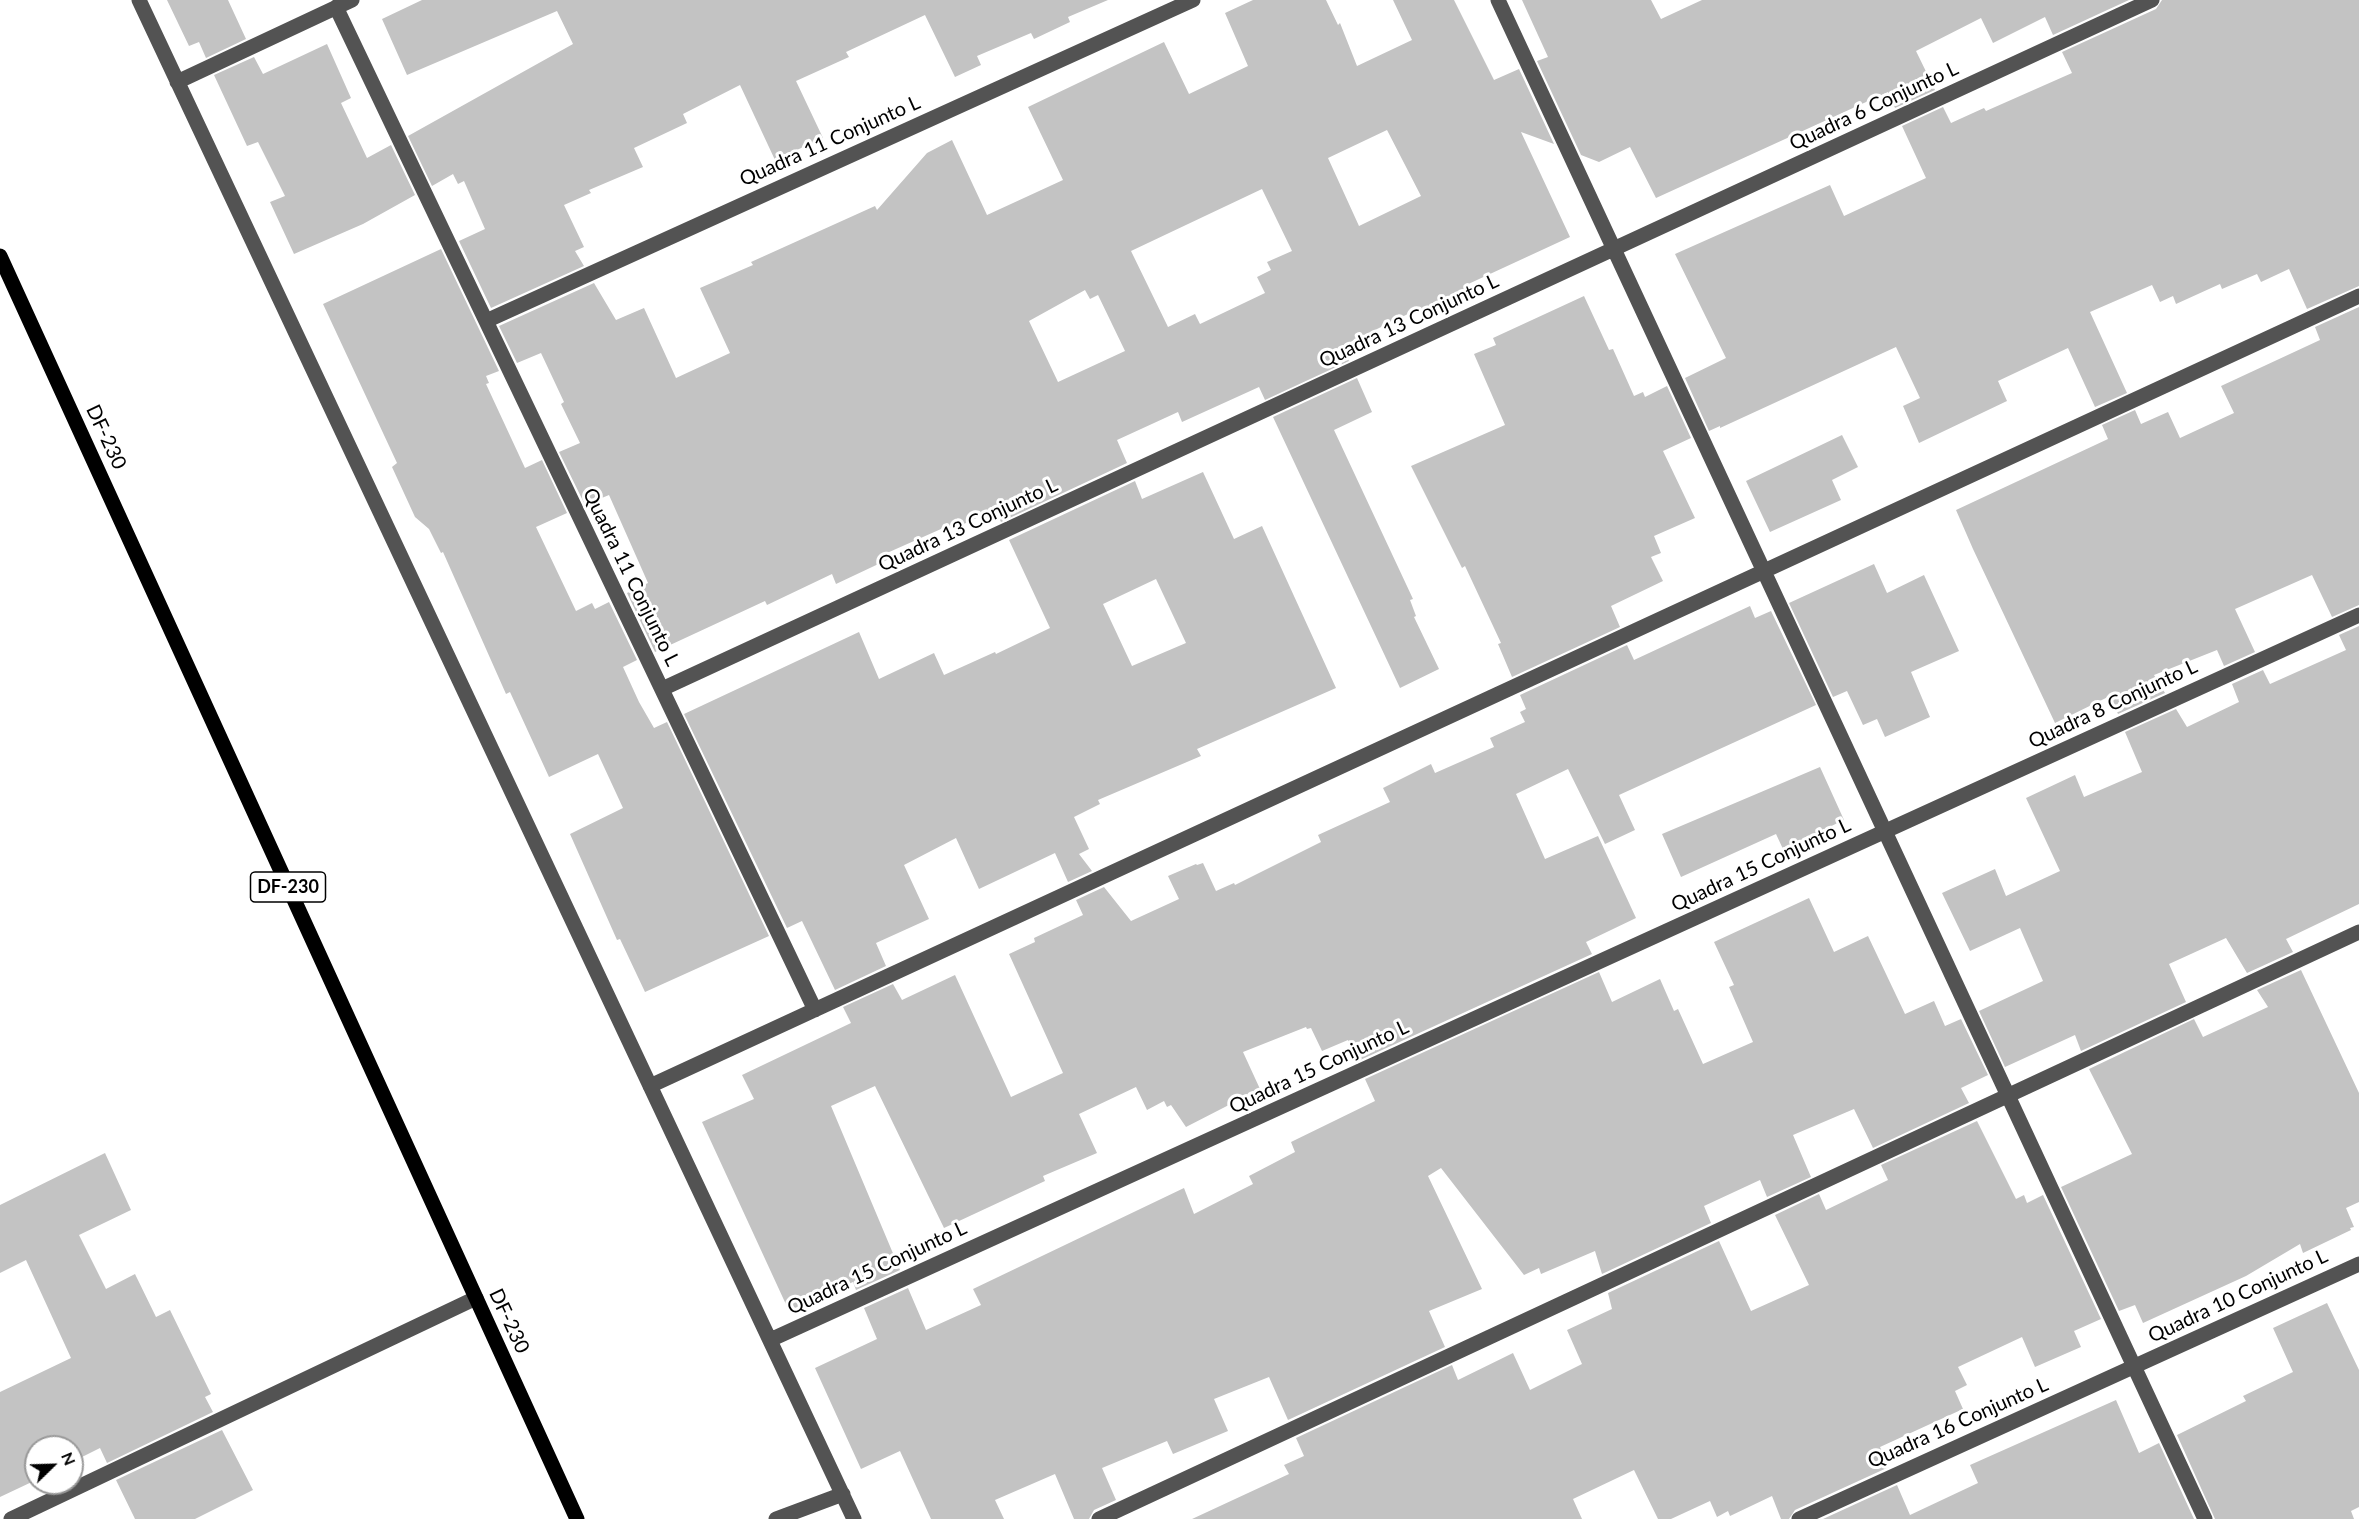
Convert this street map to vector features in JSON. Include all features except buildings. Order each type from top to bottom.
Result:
[{"type":"main road","name":"DF-230","points":[[0,256],[578,1519]]},
{"type":"street","points":[[139,0],[854,1519]]},
{"type":"street","points":[[177,82],[352,0]]},
{"type":"street","name":"Quadra 11 Conjunto L","points":[[486,321],[1193,0]]},
{"type":"street","points":[[1498,0],[2205,1519]]},
{"type":"street","name":"Quadra 6 Conjunto L","points":[[1614,249],[2152,0]]},
{"type":"street","name":"Quadra 11 Conjunto L","points":[[336,7],[662,689]]},
{"type":"street","name":"Quadra 13 Conjunto L","points":[[662,689],[1614,249]]},
{"type":"street","points":[[650,1086],[2359,296]]},
{"type":"street","name":"Quadra 8 Conjunto L","points":[[1885,832],[2359,615]]},
{"type":"street","points":[[662,689],[815,1010]]},
{"type":"street","name":"Quadra 15 Conjunto L","points":[[770,1340],[1885,832]]},
{"type":"street","points":[[1099,1519],[2359,932]]},
{"type":"street","name":"Quadra 10 Conjunto L","points":[[2134,1366],[2359,1264]]},
{"type":"street","points":[[11,1519],[476,1298]]},
{"type":"street","name":"Quadra 16 Conjunto L","points":[[1799,1519],[2134,1366]]},
{"type":"street","points":[[776,1519],[843,1494]]}]
